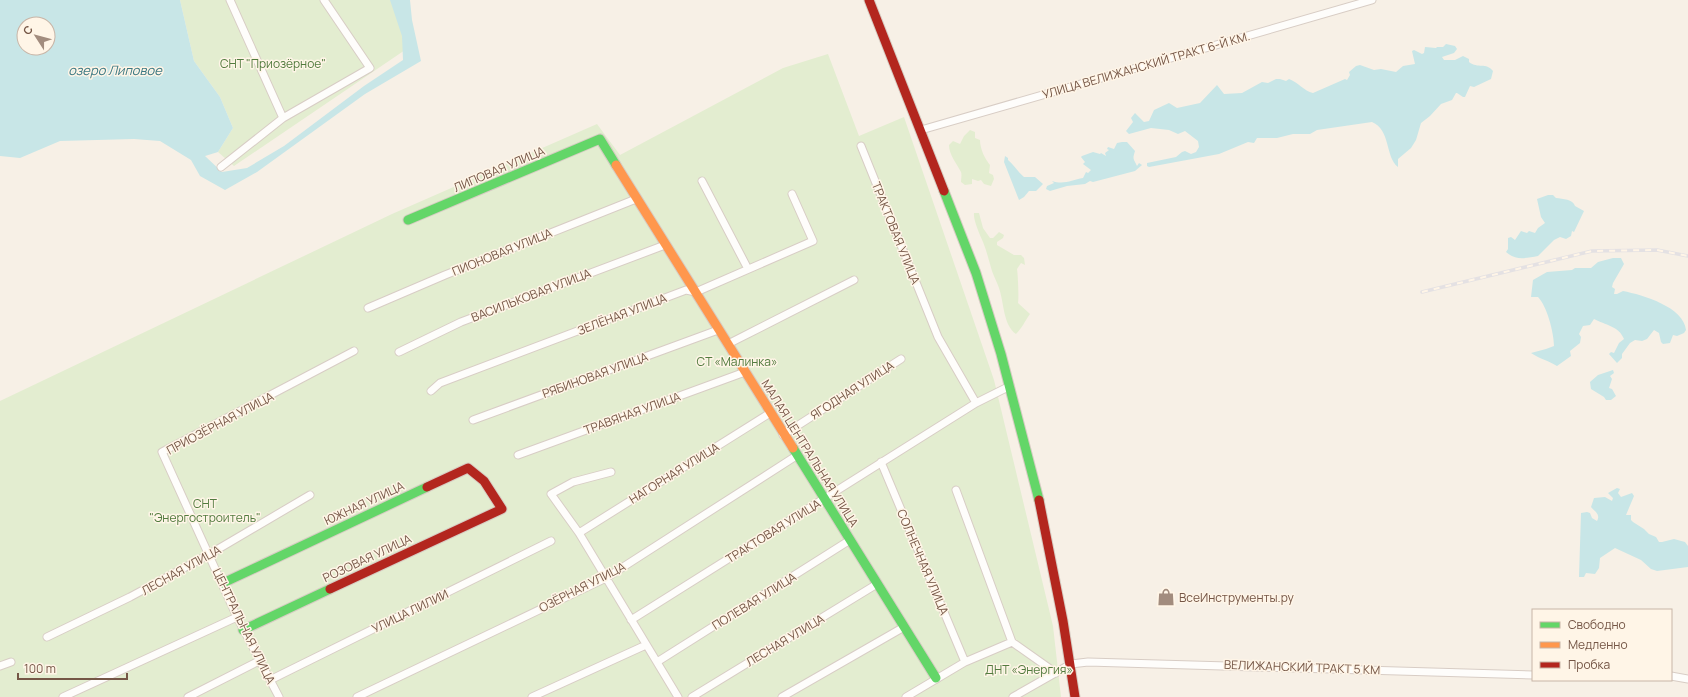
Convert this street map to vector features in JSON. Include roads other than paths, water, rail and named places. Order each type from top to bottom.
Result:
[{"type":"street","points":[[230,0],[283,118]]},
{"type":"street","points":[[221,167],[283,118],[370,68],[324,0]]},
{"type":"street","points":[[869,0],[976,273],[1010,386],[1035,483],[1071,664],[1075,697]]},
{"type":"street","name":"УЛИЦА ВЕЛИЖАНСКИЙ ТРАКТ 6-Й КМ.","points":[[921,130],[1372,0]]},
{"type":"street","name":"МАЛАЯ ЦЕНТРАЛЬНАЯ УЛИЦА","points":[[600,139],[796,456],[825,499],[936,678]]},
{"type":"street","name":"ЛИПОВАЯ УЛИЦА","points":[[408,220],[600,139]]},
{"type":"street","name":"ТРАКТОВАЯ УЛИЦА","points":[[861,146],[938,337],[976,403]]},
{"type":"street","points":[[702,181],[748,269]]},
{"type":"street","name":"ЗЕЛЁНАЯ УЛИЦА","points":[[431,391],[440,383],[686,290],[696,292],[813,241],[792,194]]},
{"type":"street","name":"ПИОНОВАЯ УЛИЦА","points":[[368,308],[445,275],[636,199]]},
{"type":"street","name":"ВАСИЛЬКОВАЯ УЛИЦА","points":[[399,352],[461,322],[665,245]]},
{"type":"street","points":[[728,344],[854,280]]},
{"type":"street","name":"РЯБИНОВАЯ УЛИЦА","points":[[473,420],[718,330]]},
{"type":"street","name":"ПРИОЗЁРНАЯ УЛИЦА","points":[[208,555],[162,452],[354,351]]},
{"type":"street","name":"ЯГОДНАЯ УЛИЦА","points":[[783,435],[901,359]]},
{"type":"street","name":"ТРАВЯНАЯ УЛИЦА","points":[[518,455],[745,372]]},
{"type":"street","name":"ТРАКТОВАЯ УЛИЦА","points":[[631,620],[976,403],[1010,386]]},
{"type":"street","name":"НАГОРНАЯ УЛИЦА","points":[[579,533],[770,413]]},
{"type":"street","name":"ОЗЁРНАЯ УЛИЦА","points":[[357,697],[606,578],[796,456]]},
{"type":"street","name":"СОЛНЕЧНАЯ УЛИЦА","points":[[881,462],[965,662]]},
{"type":"street","name":"ЮЖНАЯ УЛИЦА","points":[[222,583],[468,468],[484,481],[502,509]]},
{"type":"street","points":[[611,472],[573,482],[551,494],[579,533],[677,695],[669,697]]},
{"type":"street","points":[[956,490],[1012,642],[1056,673]]},
{"type":"street","name":"ЛЕСНАЯ УЛИЦА","points":[[47,637],[130,598],[208,555],[310,495]]},
{"type":"street","name":"РОЗОВАЯ УЛИЦА","points":[[243,630],[502,509]]},
{"type":"street","name":"ПОЛЕВАЯ УЛИЦА","points":[[657,662],[850,540]]},
{"type":"street","name":"УЛИЦА ЛИЛИИ","points":[[270,680],[550,541]]},
{"type":"street","name":"ЦЕНТРАЛЬНАЯ УЛИЦА","points":[[208,555],[243,630],[279,697]]},
{"type":"street","name":"ЛЕСНАЯ УЛИЦА","points":[[692,697],[877,584]]},
{"type":"street","points":[[63,697],[237,617]]},
{"type":"street","points":[[782,697],[904,627]]},
{"type":"street","points":[[906,697],[965,662],[1012,642]]},
{"type":"street","points":[[532,697],[646,645]]},
{"type":"street","points":[[188,697],[259,661]]},
{"type":"street","points":[[0,666],[11,662]]},
{"type":"street","name":"ВЕЛИЖАНСКИЙ ТРАКТ 5 КМ","points":[[1071,664],[1088,662],[1191,664],[1532,675]]},
{"type":"street","points":[[1013,697],[1071,664]]},
{"type":"street","points":[[1672,676],[1688,679]]},
{"type":"water","name":"озеро Липовое","points":[[0,0],[180,0],[194,61],[220,97],[233,128],[218,152],[205,156],[222,172],[247,168],[284,146],[364,86],[403,60],[402,36],[390,0],[410,0],[412,20],[421,61],[365,94],[257,172],[225,190],[200,176],[191,160],[160,141],[134,139],[60,141],[20,158],[0,156]]},
{"type":"water","points":[[1446,44],[1455,46],[1457,49],[1454,53],[1442,57],[1444,60],[1455,60],[1463,56],[1469,59],[1469,62],[1472,64],[1490,68],[1493,71],[1491,79],[1474,87],[1470,86],[1465,97],[1456,93],[1452,100],[1441,104],[1421,123],[1416,140],[1411,148],[1398,159],[1398,167],[1391,157],[1382,131],[1372,122],[1317,130],[1310,134],[1293,134],[1277,138],[1257,138],[1254,143],[1248,142],[1219,154],[1149,167],[1147,166],[1147,163],[1176,157],[1185,151],[1191,154],[1196,152],[1199,147],[1198,141],[1185,131],[1178,134],[1169,130],[1151,128],[1129,134],[1126,131],[1133,122],[1131,118],[1135,113],[1144,122],[1149,121],[1154,110],[1169,103],[1177,108],[1200,103],[1217,85],[1224,94],[1242,93],[1262,82],[1268,83],[1276,79],[1286,81],[1289,79],[1313,93],[1345,79],[1347,80],[1350,75],[1349,72],[1356,66],[1360,65],[1374,70],[1381,69],[1396,72],[1403,66],[1415,64],[1412,51],[1414,50],[1422,54],[1424,53],[1425,47],[1443,47]]},
{"type":"water","points":[[1127,142],[1135,151],[1134,161],[1137,166],[1139,163],[1142,165],[1135,171],[1093,182],[1090,181],[1085,184],[1067,186],[1050,191],[1046,189],[1047,186],[1054,183],[1052,181],[1064,182],[1083,178],[1086,172],[1088,173],[1091,170],[1083,164],[1085,162],[1081,157],[1082,156],[1093,152],[1101,153],[1106,156],[1105,153],[1109,150],[1107,149],[1108,147],[1114,149],[1117,143]]},
{"type":"water","points":[[1005,156],[1024,177],[1035,177],[1043,184],[1036,191],[1029,191],[1019,200],[1004,162]]},
{"type":"water","points":[[1548,195],[1553,195],[1556,198],[1570,201],[1584,211],[1574,232],[1572,231],[1571,236],[1566,239],[1560,237],[1554,240],[1538,256],[1517,258],[1510,255],[1506,252],[1508,249],[1508,238],[1511,237],[1515,240],[1521,231],[1535,233],[1538,228],[1545,223],[1541,217],[1537,199]]},
{"type":"water","points":[[1613,258],[1621,258],[1624,264],[1613,283],[1612,287],[1615,289],[1614,294],[1623,291],[1661,303],[1678,315],[1684,322],[1686,330],[1684,333],[1677,336],[1673,335],[1670,343],[1663,344],[1659,333],[1654,330],[1647,339],[1642,341],[1635,340],[1630,343],[1622,354],[1622,358],[1617,363],[1609,354],[1611,352],[1614,353],[1619,343],[1624,339],[1622,335],[1611,326],[1594,319],[1590,325],[1583,326],[1579,334],[1581,337],[1580,343],[1570,351],[1571,356],[1557,366],[1531,353],[1554,346],[1547,313],[1538,297],[1531,297],[1533,280],[1547,272],[1572,270],[1575,268],[1591,268],[1598,262]]},
{"type":"water","points":[[1613,370],[1614,373],[1610,376],[1612,379],[1609,388],[1612,389],[1616,396],[1611,400],[1606,400],[1604,397],[1591,389],[1590,382],[1598,375]]},
{"type":"water","points":[[1617,488],[1620,489],[1618,493],[1621,497],[1632,493],[1634,496],[1626,515],[1631,515],[1631,520],[1633,522],[1649,534],[1656,537],[1659,542],[1674,539],[1685,542],[1688,546],[1688,567],[1657,571],[1651,569],[1641,560],[1615,548],[1600,558],[1599,568],[1595,574],[1586,573],[1584,577],[1579,577],[1581,513],[1590,513],[1592,518],[1597,521],[1598,515],[1591,507],[1594,498],[1605,497],[1612,501],[1613,498],[1608,493]]},
{"type":"railway","points":[[1422,292],[1592,251],[1657,250],[1688,256]]},
{"type":"place","name":"ВсеИнструменты.ру","points":[[1166,597]]},
{"type":"park label","name":"СНТ \"Приозёрное\"","points":[[273,63]]},
{"type":"park label","name":"CТ «Малинка»","points":[[737,361]]},
{"type":"park label","name":"СНТ \"Энергостроитель\"","points":[[205,510]]},
{"type":"park label","name":"ДНТ «Энергия»","points":[[1029,669]]}]
